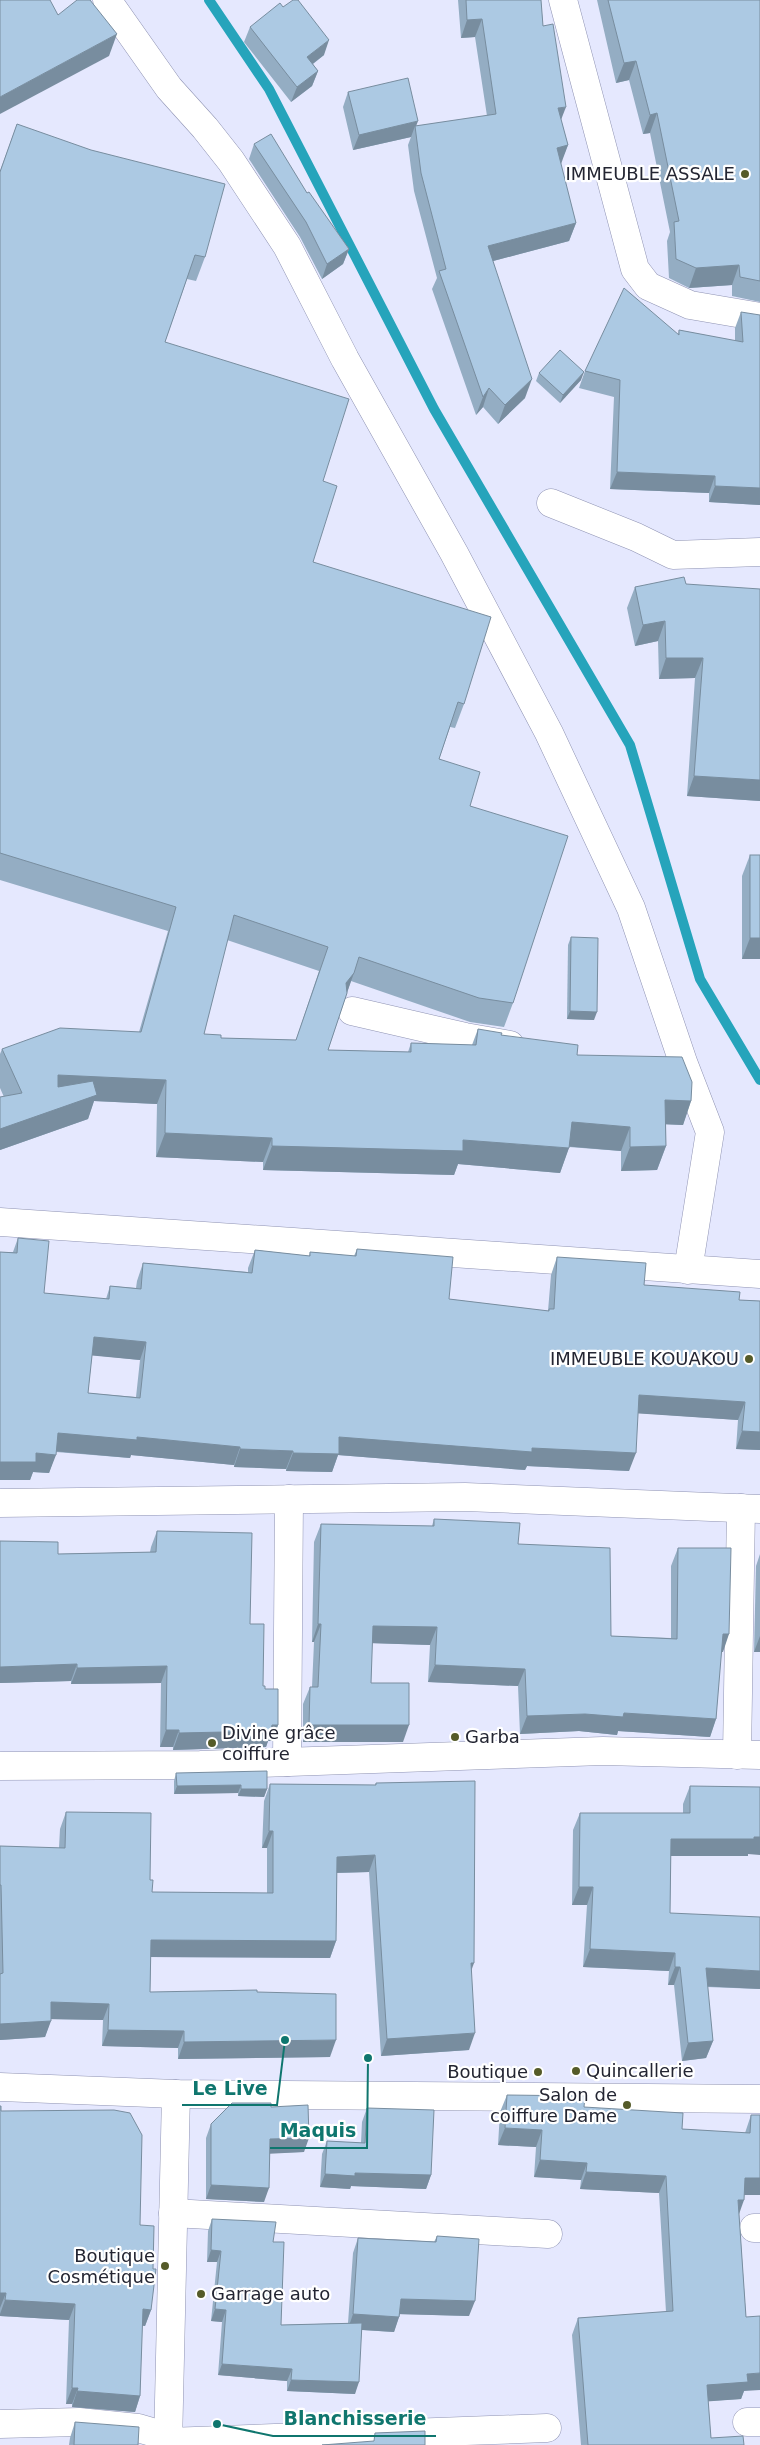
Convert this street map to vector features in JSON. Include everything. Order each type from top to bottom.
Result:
[{"type":"street","points":[[107,0],[169,88],[205,128],[231,161],[287,246],[345,360],[454,552],[548,733],[631,908],[683,1062],[710,1132],[688,1270]]},
{"type":"street","points":[[563,0],[635,268],[648,286],[690,305],[760,317]]},
{"type":"street","points":[[550,503],[636,537],[672,555],[692,556],[760,552]]},
{"type":"street","points":[[352,1011],[464,1037],[533,1048]]},
{"type":"street","points":[[656,1060],[683,1062]]},
{"type":"street","points":[[0,1222],[760,1274]]},
{"type":"street","points":[[0,1503],[465,1498],[670,1507],[751,1508],[748,1755],[603,1751],[200,1765],[0,1766]]},
{"type":"street","points":[[287,1762],[289,1499]]},
{"type":"street","points":[[0,2087],[176,2094],[760,2099]]},
{"type":"street","points":[[168,2443],[176,2094]]},
{"type":"street","points":[[172,2213],[548,2234]]},
{"type":"street","points":[[0,2424],[89,2423],[138,2428],[155,2432],[168,2443],[547,2428]]},
{"type":"building","points":[[0,0],[50,0],[58,15],[77,0],[90,0],[117,34],[0,97]]},
{"type":"building","points":[[293,0],[298,0],[329,40],[307,57],[318,71],[297,87],[250,27],[280,3],[283,7]]},
{"type":"building","points":[[466,0],[541,0],[543,26],[553,24],[566,107],[558,108],[568,145],[557,148],[576,223],[488,246],[532,379],[505,405],[489,388],[483,397],[439,271],[446,269],[421,173],[415,126],[496,114],[482,19],[467,20]]},
{"type":"building","points":[[608,0],[760,0],[760,281],[740,277],[739,265],[696,268],[676,259],[674,222],[679,221],[657,113],[650,115],[636,61],[624,63]]},
{"type":"building","points":[[408,78],[418,121],[359,135],[348,92]]},
{"type":"building","points":[[17,124],[91,150],[225,184],[205,257],[195,255],[165,342],[349,399],[323,481],[337,486],[313,562],[491,617],[464,704],[458,702],[439,759],[480,772],[470,806],[568,836],[513,1003],[479,998],[359,957],[354,973],[346,983],[347,993],[328,1050],[411,1052],[411,1043],[476,1045],[478,1029],[502,1033],[501,1035],[578,1045],[577,1055],[682,1057],[692,1082],[691,1101],[665,1100],[666,1146],[630,1147],[630,1127],[572,1122],[569,1148],[463,1140],[463,1151],[272,1146],[272,1138],[165,1133],[166,1080],[58,1075],[58,1087],[93,1081],[97,1095],[0,1129],[0,1097],[22,1093],[2,1049],[60,1028],[141,1032],[176,907],[0,853],[0,172]],"holes":[[[234,915],[328,947],[296,1040],[221,1038],[221,1035],[204,1034]]]},
{"type":"building","points":[[271,134],[307,193],[309,192],[349,249],[327,264],[306,222],[254,144]]},
{"type":"building","points":[[624,288],[679,335],[679,330],[743,342],[741,312],[760,315],[760,488],[715,486],[715,476],[617,472],[620,380],[585,371]]},
{"type":"building","points":[[560,350],[584,372],[563,395],[539,373]]},
{"type":"building","points":[[684,577],[686,584],[760,589],[760,780],[694,776],[703,658],[666,658],[665,621],[643,625],[635,587]]},
{"type":"building","points":[[750,855],[760,855],[760,938],[750,938]]},
{"type":"building","points":[[571,937],[598,938],[597,1012],[570,1011]]},
{"type":"building","points":[[18,1238],[49,1241],[44,1293],[109,1299],[110,1286],[141,1289],[143,1263],[252,1273],[255,1250],[310,1256],[310,1252],[356,1256],[357,1249],[453,1257],[449,1299],[549,1311],[549,1309],[554,1309],[557,1257],[646,1263],[644,1285],[740,1292],[739,1300],[760,1301],[760,1432],[742,1431],[745,1402],[639,1395],[636,1453],[532,1448],[532,1452],[339,1437],[339,1454],[293,1453],[293,1451],[240,1449],[240,1447],[137,1437],[137,1440],[58,1433],[56,1455],[36,1453],[36,1462],[0,1462],[0,1252],[17,1253]],"holes":[[[94,1337],[146,1342],[140,1398],[88,1393]]]},
{"type":"building","points":[[434,1519],[520,1523],[518,1544],[610,1548],[611,1636],[677,1639],[678,1548],[731,1548],[729,1634],[723,1634],[716,1719],[624,1713],[623,1717],[585,1714],[527,1716],[525,1669],[435,1665],[437,1627],[373,1626],[371,1683],[409,1683],[409,1725],[309,1725],[310,1687],[318,1687],[321,1624],[318,1624],[321,1524],[434,1526]]},
{"type":"building","points":[[157,1531],[252,1533],[250,1624],[264,1624],[263,1686],[265,1686],[265,1689],[278,1689],[278,1725],[272,1725],[271,1731],[179,1733],[179,1730],[166,1730],[167,1666],[77,1668],[77,1664],[0,1667],[0,1541],[58,1542],[58,1554],[156,1552]]},
{"type":"building","points":[[267,1771],[267,1789],[241,1789],[241,1785],[177,1786],[176,1773]]},
{"type":"building","points":[[475,1781],[474,1963],[471,1963],[475,2033],[387,2039],[375,1855],[337,1857],[336,1941],[151,1940],[150,1992],[257,1990],[257,1992],[336,1994],[336,2040],[184,2042],[184,2031],[108,2030],[109,2004],[51,2002],[51,2021],[0,2024],[0,1974],[3,1973],[0,1846],[65,1848],[66,1812],[151,1813],[150,1880],[153,1880],[152,1892],[273,1893],[273,1831],[269,1831],[270,1784],[376,1785],[376,1783]]},
{"type":"building","points":[[690,1786],[760,1787],[760,1837],[754,1837],[754,1839],[671,1839],[670,1913],[760,1917],[760,1971],[706,1968],[713,2041],[688,2043],[680,1967],[675,1967],[675,1953],[590,1949],[593,1887],[579,1887],[580,1813],[690,1813]]},
{"type":"building","points":[[507,2095],[585,2096],[584,2107],[683,2113],[682,2129],[750,2133],[751,2115],[760,2115],[760,2178],[745,2178],[744,2200],[738,2200],[746,2317],[760,2316],[760,2373],[747,2374],[748,2382],[707,2385],[711,2438],[743,2436],[744,2445],[588,2445],[578,2318],[673,2311],[666,2176],[586,2172],[587,2163],[540,2160],[542,2130],[505,2128]]},
{"type":"building","points":[[232,2103],[271,2103],[271,2107],[308,2105],[309,2138],[270,2139],[269,2188],[211,2185],[211,2124]]},
{"type":"building","points":[[0,2106],[1,2111],[114,2110],[130,2113],[142,2135],[140,2225],[154,2226],[153,2269],[156,2269],[151,2310],[143,2309],[140,2396],[77,2391],[78,2388],[72,2388],[75,2304],[5,2300],[6,2293],[0,2293]]},
{"type":"building","points":[[367,2108],[434,2110],[431,2175],[355,2173],[355,2176],[325,2174],[327,2141],[365,2143]]},
{"type":"building","points":[[212,2219],[276,2222],[273,2242],[284,2242],[281,2325],[362,2323],[359,2382],[291,2380],[292,2369],[222,2364],[226,2310],[215,2309],[221,2251],[211,2250]]},
{"type":"building","points":[[437,2236],[479,2239],[475,2301],[401,2299],[399,2317],[353,2314],[358,2238],[436,2242]]},
{"type":"building","points":[[75,2422],[139,2427],[138,2445],[74,2445]]},
{"type":"building","points":[[425,2431],[425,2445],[322,2445],[374,2441],[375,2433]]},
{"type":"waterway","points":[[209,0],[269,89],[434,409],[630,745],[700,979],[760,1080]]},
{"type":"place","name":"IMMEUBLE ASSALE","points":[[745,174]]},
{"type":"place","name":"IMMEUBLE KOUAKOU","points":[[749,1359]]},
{"type":"place","name":"Garba","points":[[455,1737]]},
{"type":"place","name":"Divine grâce coiffure","points":[[212,1743]]},
{"type":"place","name":"Le Live","points":[[285,2040]]},
{"type":"place","name":"Maquis","points":[[368,2058]]},
{"type":"place","name":"Quincallerie","points":[[576,2071]]},
{"type":"place","name":"Boutique","points":[[538,2072]]},
{"type":"place","name":"Salon de coiffure Dame","points":[[627,2105]]},
{"type":"place","name":"Boutique Cosmétique","points":[[165,2266]]},
{"type":"place","name":"Garrage auto","points":[[201,2294]]},
{"type":"place","name":"Blanchisserie","points":[[217,2424]]}]
